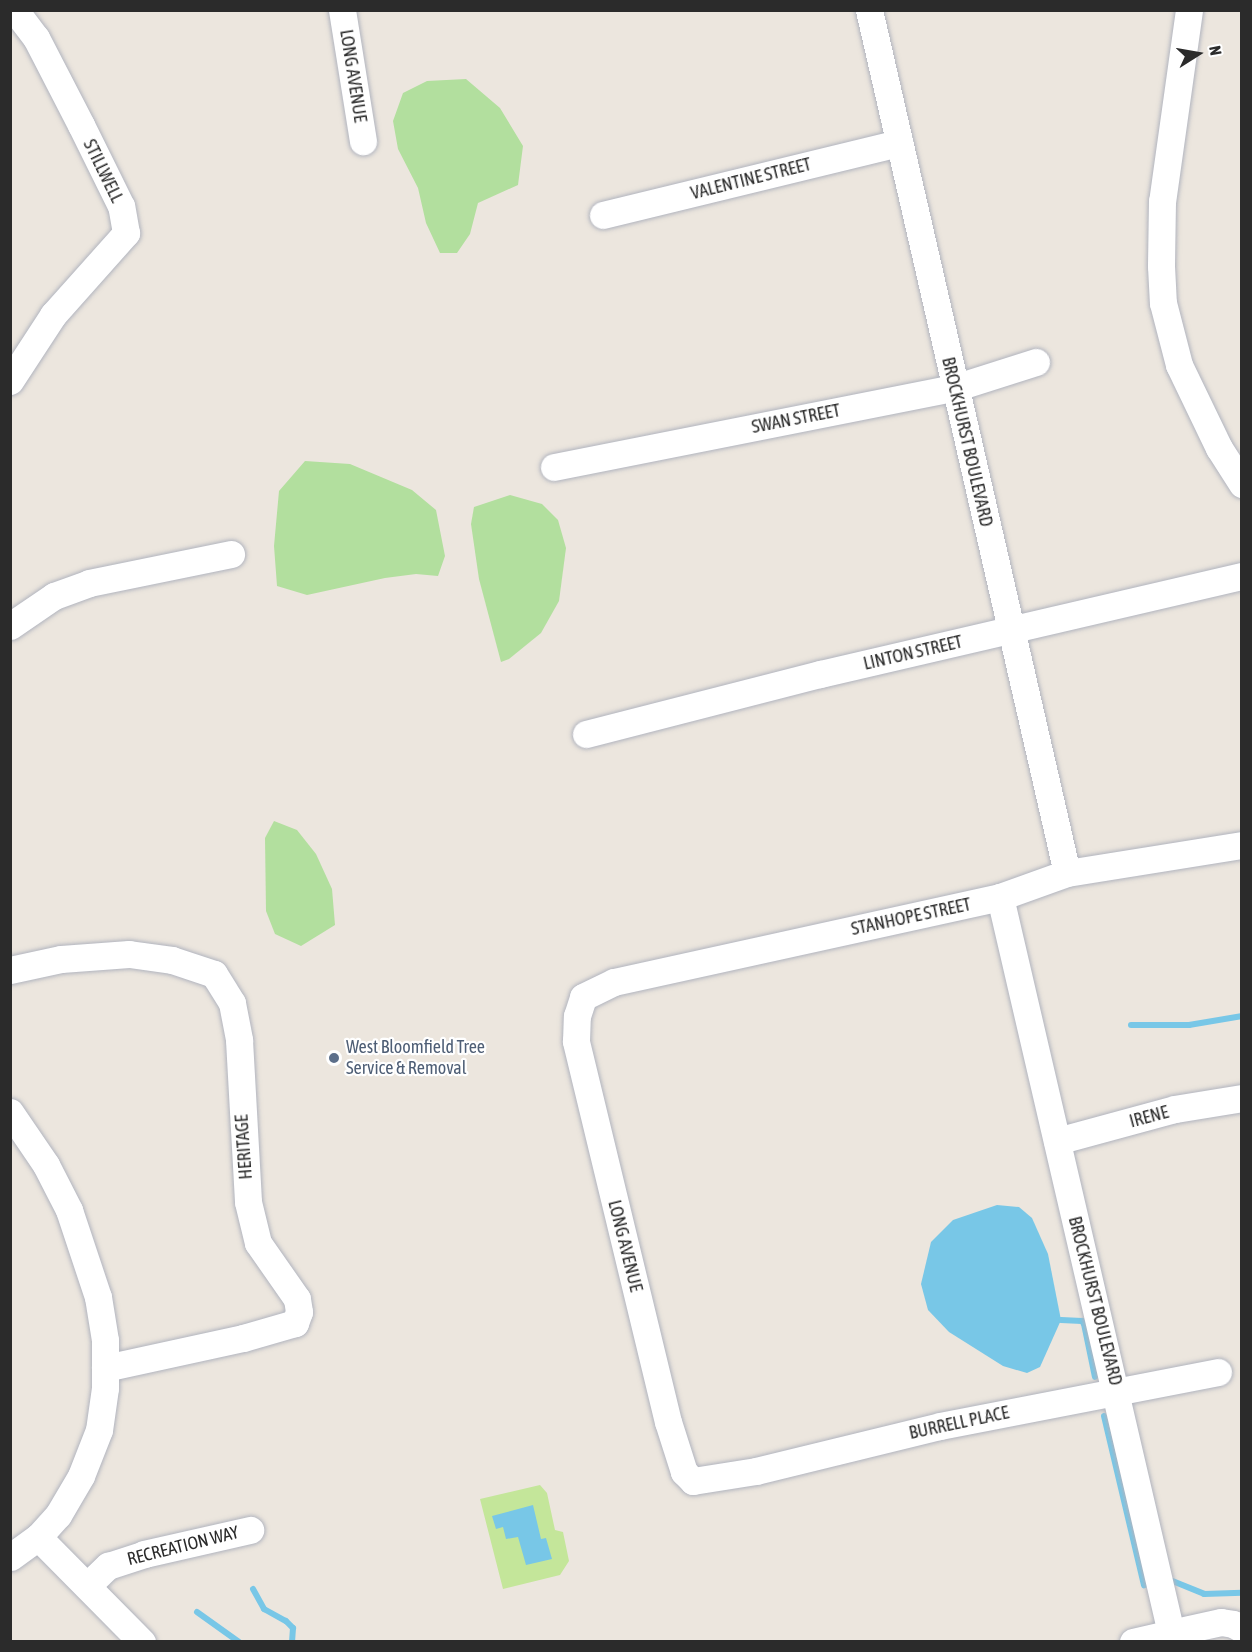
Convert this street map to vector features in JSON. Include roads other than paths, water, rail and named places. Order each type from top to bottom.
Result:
[{"type":"street","name":"STILLWELL","points":[[10,381],[53,315],[126,233],[122,206],[36,38],[15,10]]},
{"type":"street","name":"LONG AVENUE","points":[[342,10],[363,141]]},
{"type":"street","name":"BROCKHURST BOULEVARD","points":[[868,10],[1067,873]]},
{"type":"street","points":[[1189,10],[1162,201],[1161,266],[1164,303],[1179,365],[1219,448],[1242,484]]},
{"type":"street","name":"VALENTINE STREET","points":[[603,215],[899,143]]},
{"type":"street","name":"SWAN STREET","points":[[554,466],[954,388],[1036,362]]},
{"type":"street","points":[[12,621],[54,596],[89,584],[231,554]]},
{"type":"street","name":"LINTON STREET","points":[[586,734],[820,674],[1242,576]]},
{"type":"street","name":"STANHOPE STREET","points":[[583,997],[614,982],[1000,897],[1067,873],[1242,846]]},
{"type":"street","name":"BROCKHURST BOULEVARD","points":[[1000,897],[1117,1392],[1171,1633]]},
{"type":"street","name":"HERITAGE","points":[[10,970],[62,959],[129,954],[172,960],[213,974],[232,1003],[239,1040],[248,1202],[258,1243],[297,1299],[299,1312],[295,1323],[243,1338],[105,1368]]},
{"type":"street","name":"LONG AVENUE","points":[[583,997],[577,1016],[576,1041],[665,1411],[684,1472],[693,1481],[702,1482]]},
{"type":"street","name":"IRENE","points":[[1057,1141],[1175,1109],[1242,1098]]},
{"type":"street","points":[[10,1112],[46,1165],[69,1210],[86,1252],[98,1297],[105,1340],[105,1368],[99,1430],[85,1467],[58,1515],[38,1537],[10,1557]]},
{"type":"street","name":"BURRELL PLACE","points":[[702,1482],[940,1426],[1218,1372]]},
{"type":"street","name":"RECREATION WAY","points":[[88,1585],[108,1566],[144,1554],[250,1530]]},
{"type":"street","points":[[38,1537],[142,1641]]},
{"type":"street","points":[[1133,1641],[1221,1622],[1233,1624],[1242,1629]]},
{"type":"water","points":[[997,1205],[1019,1207],[1032,1218],[1048,1254],[1061,1320],[1040,1367],[1027,1373],[1003,1366],[949,1332],[928,1310],[921,1284],[931,1242],[953,1220]]},
{"type":"water","points":[[533,1505],[541,1539],[546,1538],[552,1559],[526,1565],[518,1537],[506,1539],[503,1527],[496,1529],[492,1516]]},
{"type":"waterway","points":[[1131,1025],[1189,1025],[1242,1016]]},
{"type":"waterway","points":[[1061,1320],[1082,1321],[1084,1324],[1095,1377]]},
{"type":"waterway","points":[[1104,1416],[1144,1585]]},
{"type":"waterway","points":[[1170,1580],[1204,1594],[1242,1593]]},
{"type":"waterway","points":[[253,1589],[264,1609],[286,1621],[293,1628],[292,1642]]},
{"type":"waterway","points":[[197,1612],[239,1642]]},
{"type":"place","name":"West Bloomfield Tree Service & Removal","points":[[334,1058]]}]
